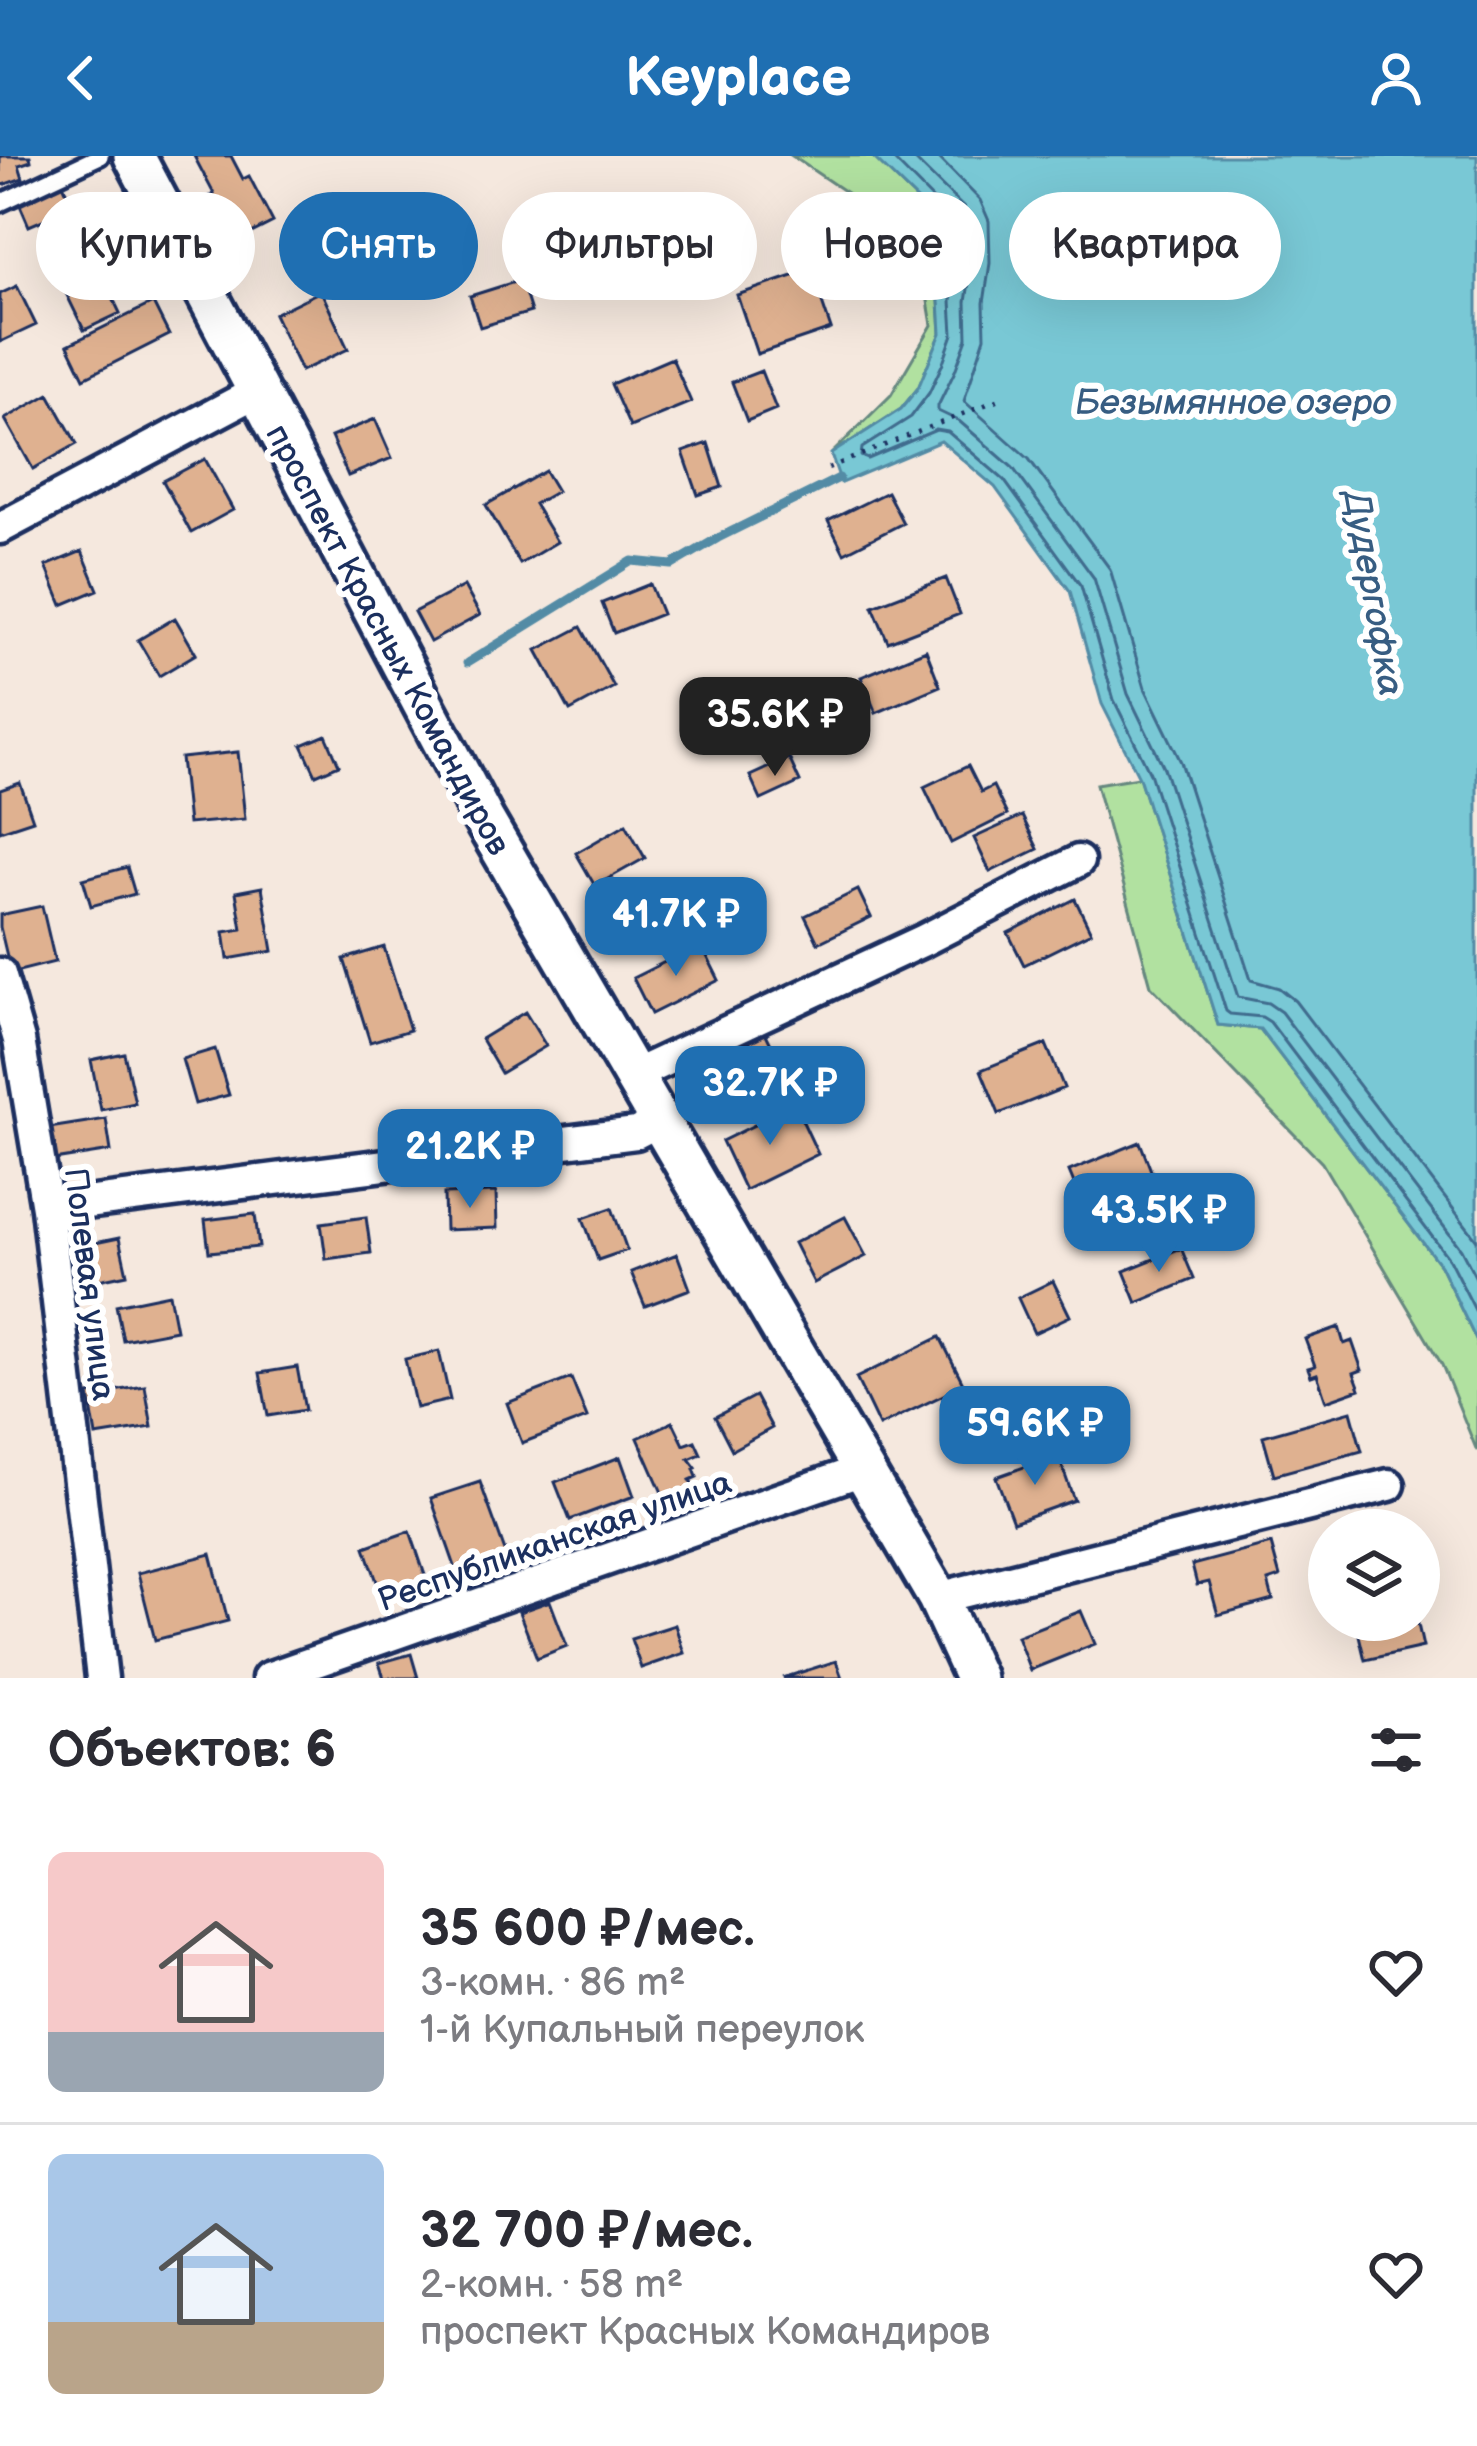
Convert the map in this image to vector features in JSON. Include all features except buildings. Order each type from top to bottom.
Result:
[{"type":"street","name":"проспект Красных Командиров","points":[[134,156],[484,820],[865,1469],[938,1598],[975,1678]]},
{"type":"street","points":[[0,528],[256,392]]},
{"type":"street","points":[[634,1076],[924,940],[1078,861]]},
{"type":"street","name":"Полевая улица","points":[[0,974],[19,1040],[47,1208],[102,1678]]},
{"type":"street","points":[[47,1208],[635,1133],[661,1120]]},
{"type":"street","name":"Республиканская улица","points":[[268,1678],[865,1469]]},
{"type":"street","points":[[938,1598],[1389,1485]]},
{"type":"lane","points":[[0,203],[100,156]]},
{"type":"path","points":[[828,468],[1000,399]]},
{"type":"green space","points":[[792,156],[872,156],[909,192],[845,192]]},
{"type":"green space","points":[[928,300],[939,300],[941,333],[918,388],[901,409],[831,454],[891,395],[932,325]]},
{"type":"green space","points":[[1139,777],[1218,1025],[1260,1029],[1440,1265],[1477,1342],[1477,1451],[1442,1365],[1322,1163],[1151,986],[1096,784]]},
{"type":"water","name":"Безымянное озеро","points":[[872,156],[1477,156],[1477,1342],[1440,1265],[1260,1029],[1218,1025],[1139,777],[1102,704],[1070,591],[995,487],[941,441],[841,483],[831,454],[901,409],[918,388],[941,333],[939,300],[985,300],[985,192],[909,192]]},
{"type":"waterway","points":[[467,663],[632,561],[672,565],[839,478]]},
{"type":"water label","name":"Дудергофка","points":[[1375,593]]}]
